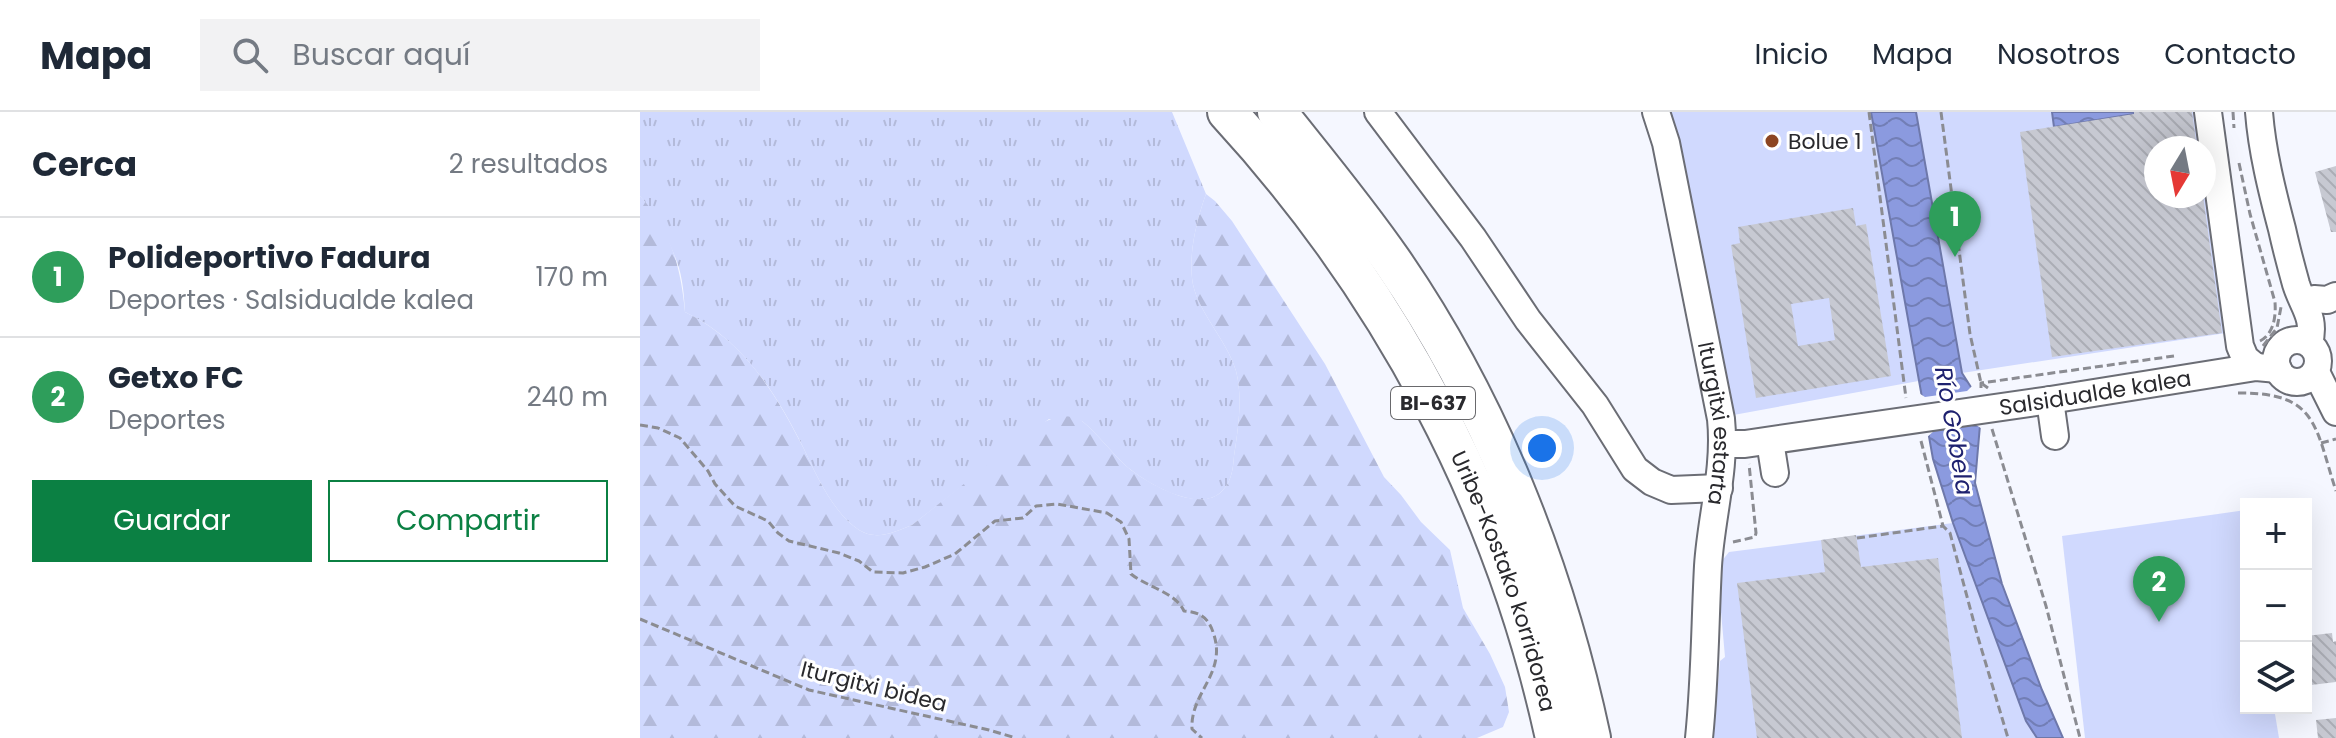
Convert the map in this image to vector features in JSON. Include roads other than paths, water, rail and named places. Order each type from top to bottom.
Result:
[{"type":"highway","name":"Uribe-Kostako korridorea","points":[[1227,112],[1316,218],[1360,281],[1397,338],[1448,429],[1501,552],[1544,688],[1555,738]]},
{"type":"highway","name":"Uribe-Kostako korridorea","points":[[1277,112],[1344,194],[1392,261],[1475,400],[1534,539],[1577,675],[1591,738]]},
{"type":"street","points":[[1378,112],[1473,238],[1528,320],[1595,405],[1635,469],[1652,482],[1671,490],[1719,488]]},
{"type":"street","name":"Iturgitxi estarta","points":[[1656,112],[1666,143],[1689,253],[1721,419],[1723,444],[1708,565],[1699,738]]},
{"type":"street","points":[[2208,112],[2281,365],[2332,405]]},
{"type":"street","points":[[2249,119],[2310,288],[2313,330],[2298,343],[2278,352],[2281,365]]},
{"type":"street","points":[[2281,365],[2310,288]]},
{"type":"street","points":[[2281,365],[2318,359],[2316,353],[2298,343]]},
{"type":"street","name":"Salsidualde kalea","points":[[1723,444],[1770,441],[2281,365]]},
{"type":"street","points":[[2050,400],[2055,436]]},
{"type":"street","points":[[1770,441],[1775,473]]},
{"type":"water","name":"Río Gobela","points":[[1871,112],[1916,112],[1962,373],[1976,395],[1980,425],[1975,483],[2002,584],[2063,738],[2037,738],[2026,721],[1953,523],[1933,459]]},
{"type":"water","points":[[2052,112],[2134,112],[2134,114],[2054,127]]},
{"type":"place","name":"Bolue 1","points":[[1772,141]]},
{"type":"place","name":"Polideportivo Fadura","points":[[1955,257]]},
{"type":"place","name":"Getxo FC","points":[[2159,622]]}]
